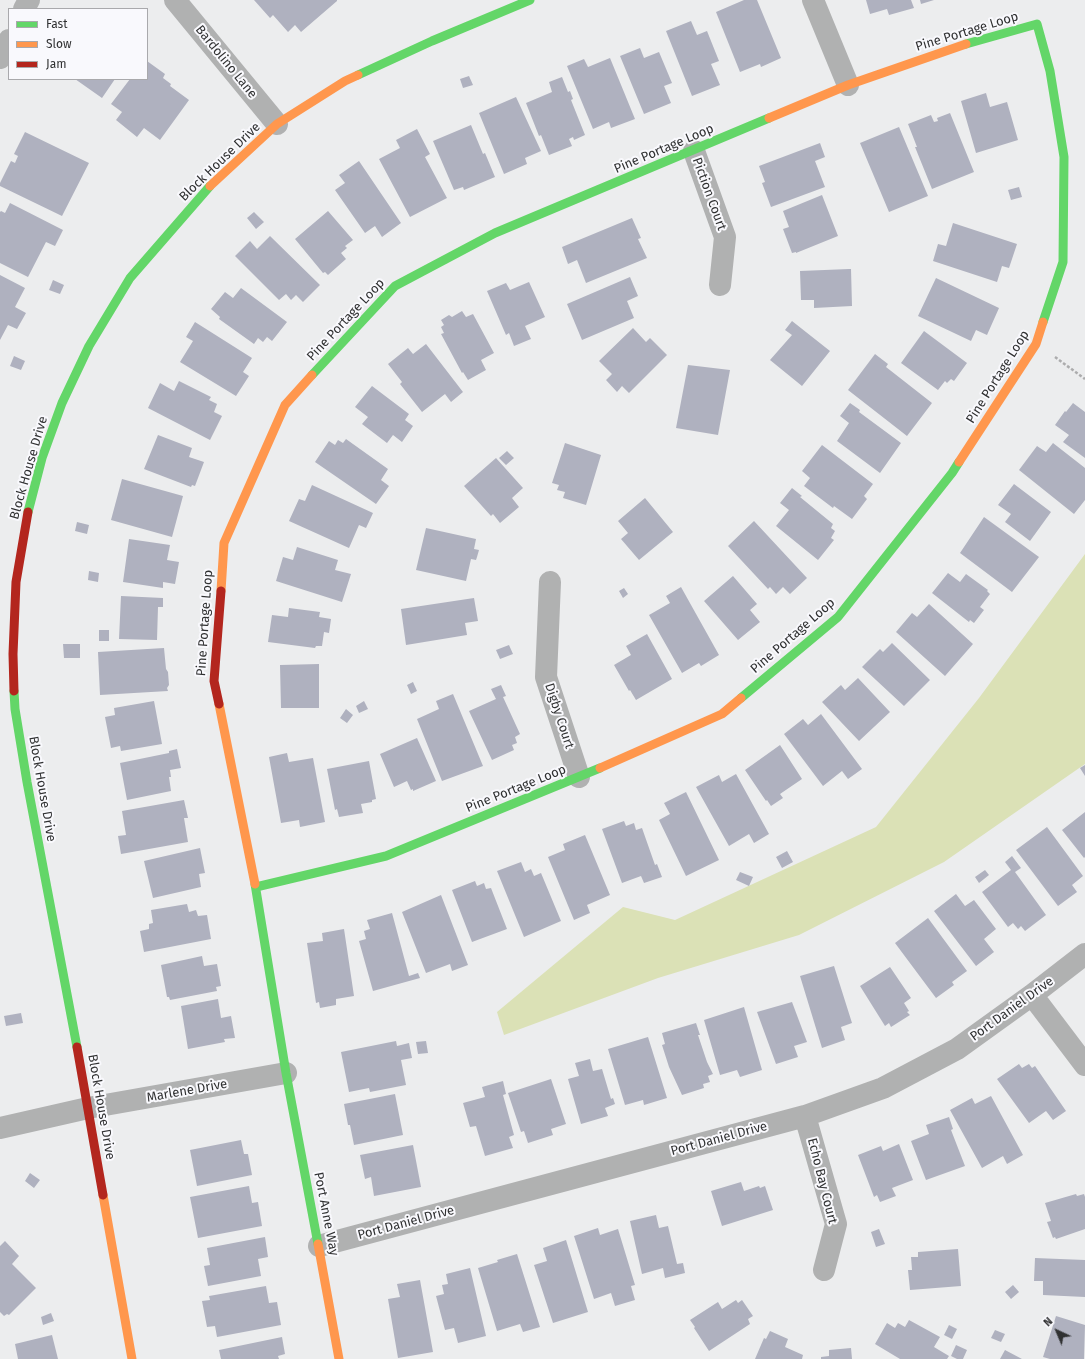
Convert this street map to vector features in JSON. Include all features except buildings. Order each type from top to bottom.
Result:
[{"type":"street","name":"Bardolino Lane","points":[[175,0],[277,124]]},
{"type":"street","name":"Block House Drive","points":[[132,1359],[88,1108],[28,789],[15,709],[13,654],[16,582],[26,521],[42,458],[62,403],[89,346],[130,278],[205,191],[277,124],[345,81],[432,41],[530,0]]},
{"type":"street","points":[[813,0],[848,85]]},
{"type":"street","name":"Pine Portage Loop","points":[[256,887],[386,856],[578,777],[722,714],[838,617],[952,473],[1036,344],[1063,262],[1064,164],[1050,71],[1037,24],[956,47],[848,85],[694,151],[495,233],[395,286],[285,405],[224,543],[214,681],[256,887],[286,1073]]},
{"type":"street","points":[[0,58],[8,42]]},
{"type":"street","name":"Piction Court","points":[[694,151],[725,237],[720,285]]},
{"type":"street","name":"Digby Court","points":[[550,582],[546,677],[578,777]]},
{"type":"street","name":"Port Daniel Drive","points":[[319,1246],[805,1116],[883,1088],[957,1049],[1032,995],[1085,954]]},
{"type":"street","points":[[1032,995],[1085,1065]]},
{"type":"street","name":"Marlene Drive","points":[[0,1128],[88,1108],[286,1073]]},
{"type":"street","name":"Port Anne Way","points":[[286,1073],[339,1359]]},
{"type":"street","name":"Echo Bay Court","points":[[805,1116],[836,1224],[824,1270]]},
{"type":"path","points":[[1036,344],[1085,379]]},
{"type":"green space","points":[[1085,554],[1085,764],[944,862],[799,935],[658,978],[504,1035],[497,1012],[623,907],[675,920],[876,827],[979,698]]},
{"type":"traffic: fast","points":[[358,75],[432,41],[530,0]]},
{"type":"traffic: fast","points":[[966,44],[1037,24],[1050,71],[1064,157],[1063,262],[1043,322]]},
{"type":"traffic: fast","points":[[312,375],[395,286],[495,233],[769,118]]},
{"type":"traffic: fast","points":[[28,512],[42,458],[62,403],[89,346],[130,278],[210,186]]},
{"type":"traffic: fast","points":[[741,698],[838,617],[952,473],[959,462]]},
{"type":"traffic: fast","points":[[14,691],[15,709],[27,782],[77,1047]]},
{"type":"traffic: fast","points":[[256,887],[386,856],[600,768]]},
{"type":"traffic: fast","points":[[255,884],[286,1073],[318,1244]]},
{"type":"traffic: slow","points":[[769,118],[848,85],[966,44]]},
{"type":"traffic: slow","points":[[210,186],[277,124],[345,81],[358,75]]},
{"type":"traffic: slow","points":[[959,462],[1036,344],[1043,322]]},
{"type":"traffic: slow","points":[[221,591],[224,543],[285,405],[312,375]]},
{"type":"traffic: slow","points":[[600,768],[722,714],[741,698]]},
{"type":"traffic: slow","points":[[219,704],[255,884]]},
{"type":"traffic: slow","points":[[103,1195],[132,1359]]},
{"type":"traffic: slow","points":[[318,1244],[339,1359]]},
{"type":"traffic: jam","points":[[14,691],[13,654],[16,582],[28,512]]},
{"type":"traffic: jam","points":[[219,704],[214,681],[221,591]]},
{"type":"traffic: jam","points":[[77,1047],[103,1195]]}]
